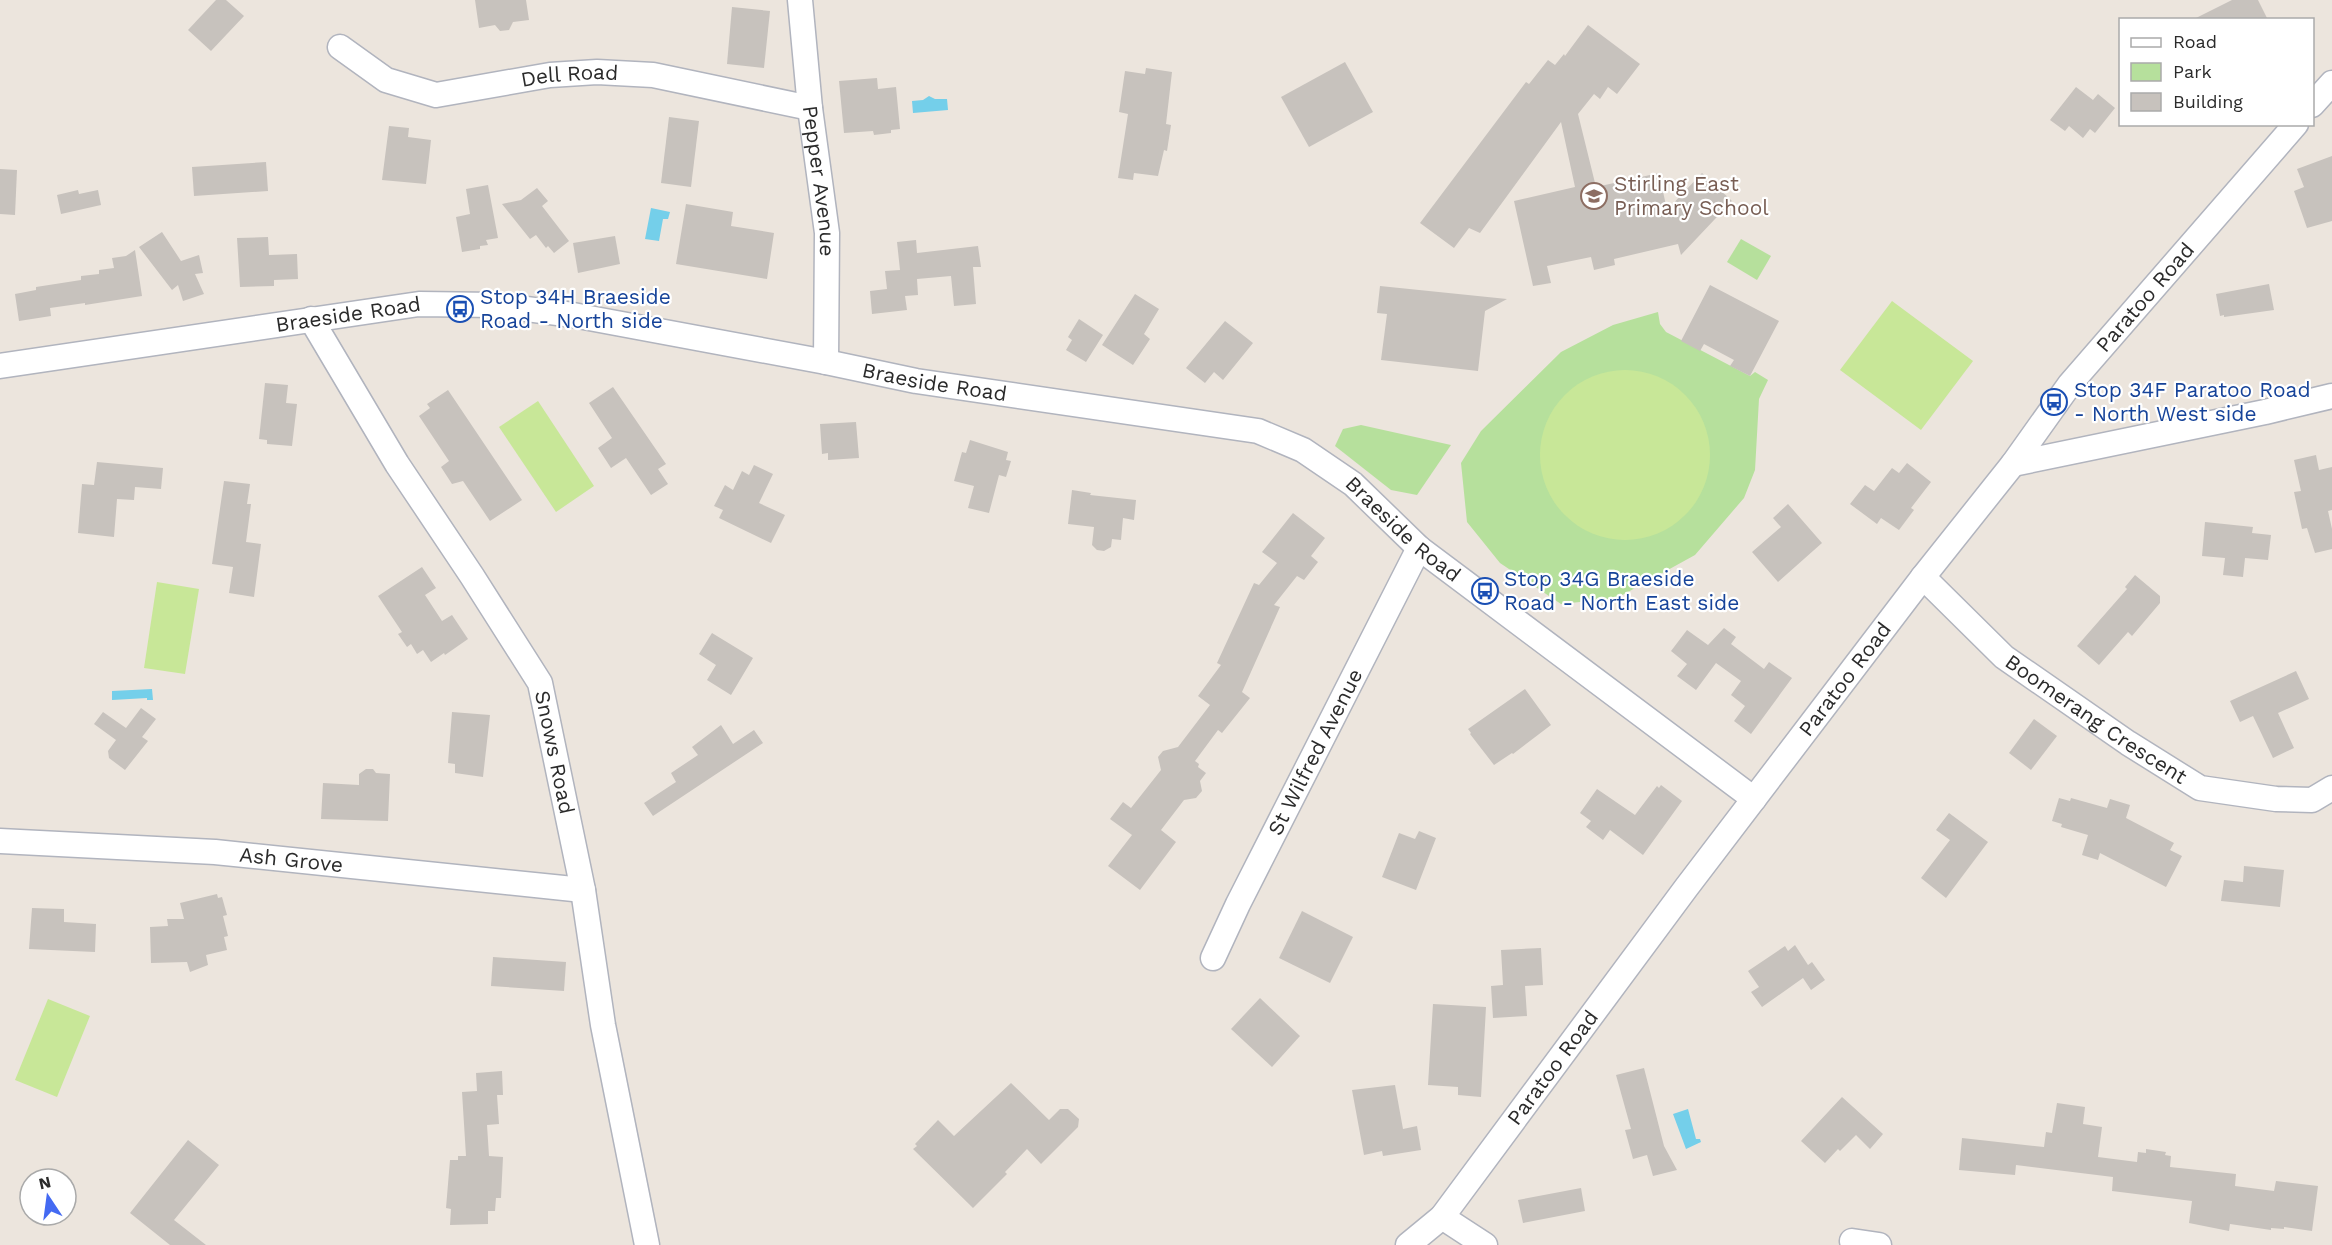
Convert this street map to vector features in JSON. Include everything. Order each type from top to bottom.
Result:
[{"type":"street","name":"Pepper Avenue","points":[[800,0],[810,108],[827,233],[826,362]]},
{"type":"street","name":"Dell Road","points":[[340,47],[386,80],[436,95],[550,75],[597,72],[653,75],[810,108]]},
{"type":"street","points":[[2314,104],[2332,83]]},
{"type":"street","name":"Paratoo Road","points":[[1408,1245],[1442,1217],[1754,799],[1923,577],[2013,464],[2070,384],[2294,126]]},
{"type":"street","name":"Braeside Road","points":[[0,366],[419,304],[495,305],[573,315],[916,381],[1258,431],[1303,450],[1353,484],[1419,548],[1754,799]]},
{"type":"street","name":"Snows Road","points":[[311,319],[397,464],[540,683],[583,890],[603,1025],[647,1245]]},
{"type":"street","points":[[2013,464],[2332,396]]},
{"type":"street","name":"St Wilfred Avenue","points":[[1213,958],[1238,904],[1419,548]]},
{"type":"street","name":"Boomerang Crescent","points":[[1923,577],[2004,657],[2128,743],[2200,788],[2276,799],[2325,800]]},
{"type":"street","name":"Ash Grove","points":[[0,841],[215,852],[583,890]]},
{"type":"street","points":[[1442,1217],[1485,1245]]},
{"type":"street","points":[[1852,1243],[1879,1245]]},
{"type":"green space","points":[[1741,239],[1771,256],[1757,280],[1727,262]]},
{"type":"green space","points":[[1892,301],[1973,361],[1921,430],[1840,370]]},
{"type":"green space","points":[[1658,312],[1660,324],[1666,332],[1750,376],[1755,372],[1768,380],[1759,399],[1755,470],[1744,498],[1695,555],[1617,598],[1561,604],[1500,563],[1467,522],[1461,463],[1481,431],[1561,352],[1613,325]]},
{"type":"green space","points":[[1625,370],[1658,376],[1685,395],[1704,422],[1710,455],[1704,488],[1685,515],[1658,534],[1625,540],[1592,534],[1565,515],[1546,488],[1540,455],[1546,422],[1565,395],[1592,376]]},
{"type":"green space","points":[[538,401],[594,486],[556,512],[499,427]]},
{"type":"green space","points":[[1361,425],[1451,445],[1417,495],[1391,490],[1335,446],[1343,429]]},
{"type":"green space","points":[[157,582],[199,589],[185,674],[144,668]]},
{"type":"green space","points":[[48,999],[90,1016],[57,1097],[15,1080]]},
{"type":"water","points":[[929,96],[935,99],[947,99],[948,110],[913,113],[912,101],[923,100]]},
{"type":"water","points":[[651,208],[670,212],[668,219],[663,219],[659,241],[645,239]]},
{"type":"water","points":[[152,689],[153,700],[147,700],[147,698],[112,700],[112,691]]},
{"type":"water","points":[[1688,1109],[1696,1139],[1700,1139],[1701,1142],[1686,1149],[1673,1114]]},
{"type":"building","points":[[216,0],[226,0],[244,16],[211,51],[188,30]]},
{"type":"building","points":[[475,0],[526,0],[529,20],[513,22],[509,30],[500,31],[495,25],[479,28]]},
{"type":"building","points":[[2232,0],[2258,0],[2267,18],[2196,18]]},
{"type":"building","points":[[732,7],[770,11],[764,68],[727,64]]},
{"type":"building","points":[[1588,25],[1640,64],[1617,94],[1608,87],[1600,99],[1594,94],[1578,114],[1596,187],[1659,173],[1667,210],[1702,173],[1732,201],[1681,255],[1678,244],[1614,259],[1615,265],[1594,270],[1591,257],[1547,266],[1551,283],[1533,286],[1514,201],[1575,187],[1561,122],[1480,233],[1469,228],[1454,248],[1420,223],[1526,82],[1529,84],[1548,60],[1555,65],[1564,54],[1565,56]]},
{"type":"building","points":[[1345,62],[1373,112],[1309,147],[1281,97]]},
{"type":"building","points":[[1146,68],[1172,72],[1166,124],[1171,125],[1167,151],[1164,150],[1158,176],[1134,173],[1133,180],[1118,178],[1128,114],[1119,112],[1125,71],[1145,74]]},
{"type":"building","points":[[877,78],[878,89],[896,87],[900,129],[891,130],[891,133],[874,135],[873,131],[844,133],[839,81]]},
{"type":"building","points":[[2076,87],[2093,100],[2098,94],[2115,108],[2095,133],[2090,129],[2083,138],[2069,126],[2065,131],[2050,120]]},
{"type":"building","points":[[669,117],[699,121],[691,187],[661,183]]},
{"type":"building","points":[[389,126],[409,128],[408,137],[431,140],[426,184],[382,180]]},
{"type":"building","points":[[2332,156],[2332,221],[2307,228],[2294,191],[2304,187],[2297,169]]},
{"type":"building","points":[[266,162],[268,191],[194,196],[192,167]]},
{"type":"building","points":[[0,169],[17,170],[15,215],[0,214]]},
{"type":"building","points":[[488,185],[498,238],[486,240],[488,245],[480,246],[480,249],[462,252],[456,217],[470,214],[466,189]]},
{"type":"building","points":[[537,188],[548,201],[542,206],[569,241],[554,253],[548,246],[546,248],[536,235],[530,239],[502,204],[521,200]]},
{"type":"building","points":[[78,190],[79,194],[98,190],[101,205],[61,214],[57,195]]},
{"type":"building","points":[[686,204],[733,212],[731,226],[774,233],[767,279],[676,264]]},
{"type":"building","points":[[162,232],[181,261],[199,255],[203,273],[195,274],[204,294],[183,301],[178,285],[172,290],[139,247]]},
{"type":"building","points":[[615,236],[620,264],[578,273],[573,243]]},
{"type":"building","points":[[268,237],[269,255],[297,254],[298,279],[274,280],[274,286],[240,287],[237,238]]},
{"type":"building","points":[[916,240],[917,253],[978,246],[981,267],[973,267],[976,304],[954,306],[951,276],[917,279],[918,295],[905,296],[907,310],[872,314],[870,291],[887,289],[885,271],[900,270],[897,242]]},
{"type":"building","points":[[135,250],[142,296],[50,308],[51,316],[19,321],[15,294],[36,290],[36,287],[81,280],[81,276],[99,274],[99,270],[114,268],[112,258],[126,256]]},
{"type":"building","points":[[2269,284],[2274,310],[2220,316],[2216,294]]},
{"type":"building","points":[[1710,285],[1779,321],[1750,376],[1730,366],[1734,360],[1704,344],[1700,351],[1681,341]]},
{"type":"building","points":[[1380,286],[1507,299],[1485,311],[1478,371],[1381,360],[1387,314],[1377,313]]},
{"type":"building","points":[[1135,294],[1159,309],[1144,334],[1150,339],[1133,365],[1102,345]]},
{"type":"building","points":[[1079,319],[1103,335],[1086,362],[1066,350],[1072,340],[1068,337]]},
{"type":"building","points":[[1225,321],[1253,343],[1223,380],[1214,372],[1205,383],[1186,368]]},
{"type":"building","points":[[265,383],[288,385],[286,403],[297,404],[292,446],[267,444],[267,440],[259,439]]},
{"type":"building","points":[[613,387],[666,464],[658,469],[668,484],[651,495],[626,458],[611,468],[598,448],[612,438],[589,403]]},
{"type":"building","points":[[448,390],[522,500],[490,521],[463,481],[452,484],[441,467],[449,461],[419,416],[430,408],[427,404]]},
{"type":"building","points":[[856,422],[859,458],[828,460],[828,453],[822,454],[820,424]]},
{"type":"building","points":[[970,440],[1008,452],[1006,460],[1011,461],[1006,477],[999,475],[989,513],[968,508],[974,486],[954,481],[962,452],[966,453]]},
{"type":"building","points":[[2316,455],[2319,470],[2332,467],[2332,510],[2328,511],[2332,529],[2332,549],[2315,553],[2307,528],[2302,529],[2294,492],[2301,491],[2294,460]]},
{"type":"building","points":[[97,462],[163,468],[161,489],[135,487],[134,500],[117,499],[114,537],[78,533],[82,484],[94,485]]},
{"type":"building","points":[[1907,463],[1931,482],[1911,508],[1914,510],[1899,530],[1881,518],[1877,524],[1850,504],[1865,485],[1874,491],[1892,468],[1899,473]]},
{"type":"building","points":[[754,465],[773,474],[759,503],[785,515],[771,543],[719,518],[723,510],[714,506],[725,485],[733,490],[742,471],[749,475]]},
{"type":"building","points":[[224,481],[250,484],[247,504],[251,504],[246,542],[261,544],[254,597],[229,593],[233,567],[212,564]]},
{"type":"building","points":[[1072,490],[1091,493],[1090,495],[1136,500],[1134,520],[1123,518],[1121,540],[1112,539],[1111,547],[1104,551],[1097,550],[1092,545],[1094,527],[1068,524]]},
{"type":"building","points":[[1788,504],[1822,543],[1778,582],[1752,552],[1781,527],[1773,518]]},
{"type":"building","points":[[1293,513],[1325,538],[1311,556],[1318,562],[1304,580],[1297,576],[1274,605],[1280,607],[1242,692],[1250,698],[1222,733],[1218,730],[1195,761],[1199,764],[1198,767],[1206,773],[1200,781],[1202,791],[1196,798],[1184,800],[1161,830],[1176,842],[1140,890],[1108,866],[1132,835],[1110,819],[1123,802],[1131,808],[1161,770],[1158,757],[1163,751],[1178,747],[1210,705],[1198,696],[1221,665],[1217,663],[1254,583],[1259,585],[1277,563],[1262,552]]},
{"type":"building","points":[[2205,522],[2253,527],[2252,533],[2271,535],[2268,560],[2245,558],[2243,577],[2223,575],[2225,558],[2202,556]]},
{"type":"building","points":[[422,567],[436,588],[425,595],[442,621],[452,615],[468,639],[431,662],[423,650],[417,654],[411,644],[407,647],[398,634],[402,632],[378,596]]},
{"type":"building","points":[[2135,575],[2160,596],[2160,603],[2132,636],[2128,632],[2099,665],[2077,646],[2127,589],[2125,587]]},
{"type":"building","points":[[1724,628],[1736,637],[1731,644],[1764,669],[1769,662],[1792,678],[1751,734],[1734,721],[1745,706],[1731,695],[1741,681],[1716,663],[1696,690],[1677,676],[1687,664],[1671,651],[1687,630],[1708,645]]},
{"type":"building","points":[[712,633],[753,658],[731,695],[707,680],[716,665],[699,654]]},
{"type":"building","points":[[2296,671],[2309,699],[2278,713],[2294,748],[2273,758],[2253,716],[2240,722],[2230,701]]},
{"type":"building","points":[[1525,689],[1551,725],[1513,754],[1494,765],[1468,729]]},
{"type":"building","points":[[141,708],[156,719],[142,737],[148,741],[125,770],[109,758],[108,751],[116,740],[94,724],[103,712],[126,728]]},
{"type":"building","points":[[452,712],[490,715],[483,777],[455,773],[455,764],[448,763]]},
{"type":"building","points":[[2034,719],[2057,736],[2031,770],[2009,753]]},
{"type":"building","points":[[721,725],[733,744],[754,730],[763,743],[653,816],[644,803],[676,782],[671,773],[698,755],[692,747]]},
{"type":"building","points":[[366,769],[373,769],[376,773],[390,774],[388,821],[321,819],[323,783],[359,785],[359,774]]},
{"type":"building","points":[[1661,785],[1682,801],[1643,855],[1610,830],[1603,840],[1586,827],[1591,821],[1580,813],[1597,789],[1635,815],[1657,786],[1659,788]]},
{"type":"building","points":[[2059,798],[2070,801],[2071,798],[2107,808],[2110,799],[2130,805],[2126,818],[2174,843],[2170,850],[2182,856],[2166,887],[2100,853],[2098,860],[2082,855],[2088,835],[2061,827],[2062,824],[2052,821]]},
{"type":"building","points":[[1949,813],[1988,842],[1946,898],[1921,878],[1950,840],[1936,830]]},
{"type":"building","points":[[1419,831],[1436,838],[1416,890],[1382,877],[1399,833],[1415,839]]},
{"type":"building","points":[[2244,866],[2284,870],[2280,907],[2221,901],[2224,880],[2243,882]]},
{"type":"building","points":[[217,894],[218,898],[222,897],[227,915],[223,916],[228,936],[224,937],[227,950],[206,955],[208,965],[190,972],[187,962],[151,963],[150,927],[168,926],[167,919],[184,919],[180,903]]},
{"type":"building","points":[[32,908],[64,909],[64,922],[96,924],[95,952],[29,949]]},
{"type":"building","points":[[1302,911],[1353,937],[1330,983],[1279,958]]},
{"type":"building","points":[[1795,945],[1808,965],[1812,962],[1825,980],[1811,990],[1803,978],[1762,1007],[1751,992],[1759,987],[1748,971],[1785,946],[1788,951]]},
{"type":"building","points":[[1541,948],[1543,985],[1525,986],[1527,1016],[1493,1018],[1491,986],[1503,985],[1501,950]]},
{"type":"building","points":[[493,957],[566,962],[564,991],[491,986]]},
{"type":"building","points":[[1260,998],[1300,1036],[1272,1067],[1231,1029]]},
{"type":"building","points":[[1433,1004],[1486,1007],[1481,1097],[1458,1095],[1458,1087],[1428,1085]]},
{"type":"building","points":[[1644,1068],[1664,1146],[1677,1170],[1653,1176],[1647,1155],[1633,1159],[1625,1130],[1631,1129],[1616,1075]]},
{"type":"building","points":[[502,1071],[503,1095],[497,1095],[499,1124],[487,1125],[489,1156],[503,1157],[501,1198],[496,1198],[495,1211],[488,1211],[488,1224],[450,1225],[451,1209],[446,1208],[450,1160],[458,1160],[458,1156],[466,1156],[462,1092],[477,1091],[476,1073]]},
{"type":"building","points":[[1011,1083],[1049,1120],[1060,1109],[1068,1109],[1079,1119],[1078,1127],[1041,1164],[1027,1149],[1005,1172],[1007,1174],[973,1208],[913,1149],[938,1120],[954,1136]]},
{"type":"building","points":[[1395,1085],[1403,1129],[1417,1126],[1421,1150],[1383,1156],[1382,1151],[1364,1155],[1352,1090]]},
{"type":"building","points":[[1842,1097],[1883,1134],[1870,1149],[1856,1135],[1825,1163],[1801,1141]]},
{"type":"building","points":[[2057,1103],[2085,1107],[2083,1124],[2102,1127],[2098,1157],[2137,1162],[2138,1152],[2146,1153],[2146,1149],[2166,1152],[2165,1155],[2171,1156],[2170,1167],[2236,1174],[2235,1186],[2274,1191],[2276,1181],[2318,1186],[2312,1231],[2284,1227],[2284,1229],[2271,1228],[2271,1230],[2230,1224],[2229,1231],[2189,1223],[2192,1201],[2112,1191],[2113,1177],[2016,1165],[2015,1175],[1959,1170],[1962,1138],[2044,1147],[2046,1132],[2052,1133]]},
{"type":"building","points":[[188,1140],[219,1165],[174,1220],[206,1245],[170,1245],[130,1213]]},
{"type":"building","points":[[1581,1188],[1585,1211],[1523,1223],[1518,1200]]},
{"type":"place","name":"Stirling East Primary School","points":[[1594,196]]},
{"type":"place","name":"Stop 34H Braeside Road - North side","points":[[460,309]]},
{"type":"place","name":"Stop 34F Paratoo Road - North West side","points":[[2054,402]]},
{"type":"place","name":"Stop 34G Braeside Road - North East side","points":[[1485,591]]}]
